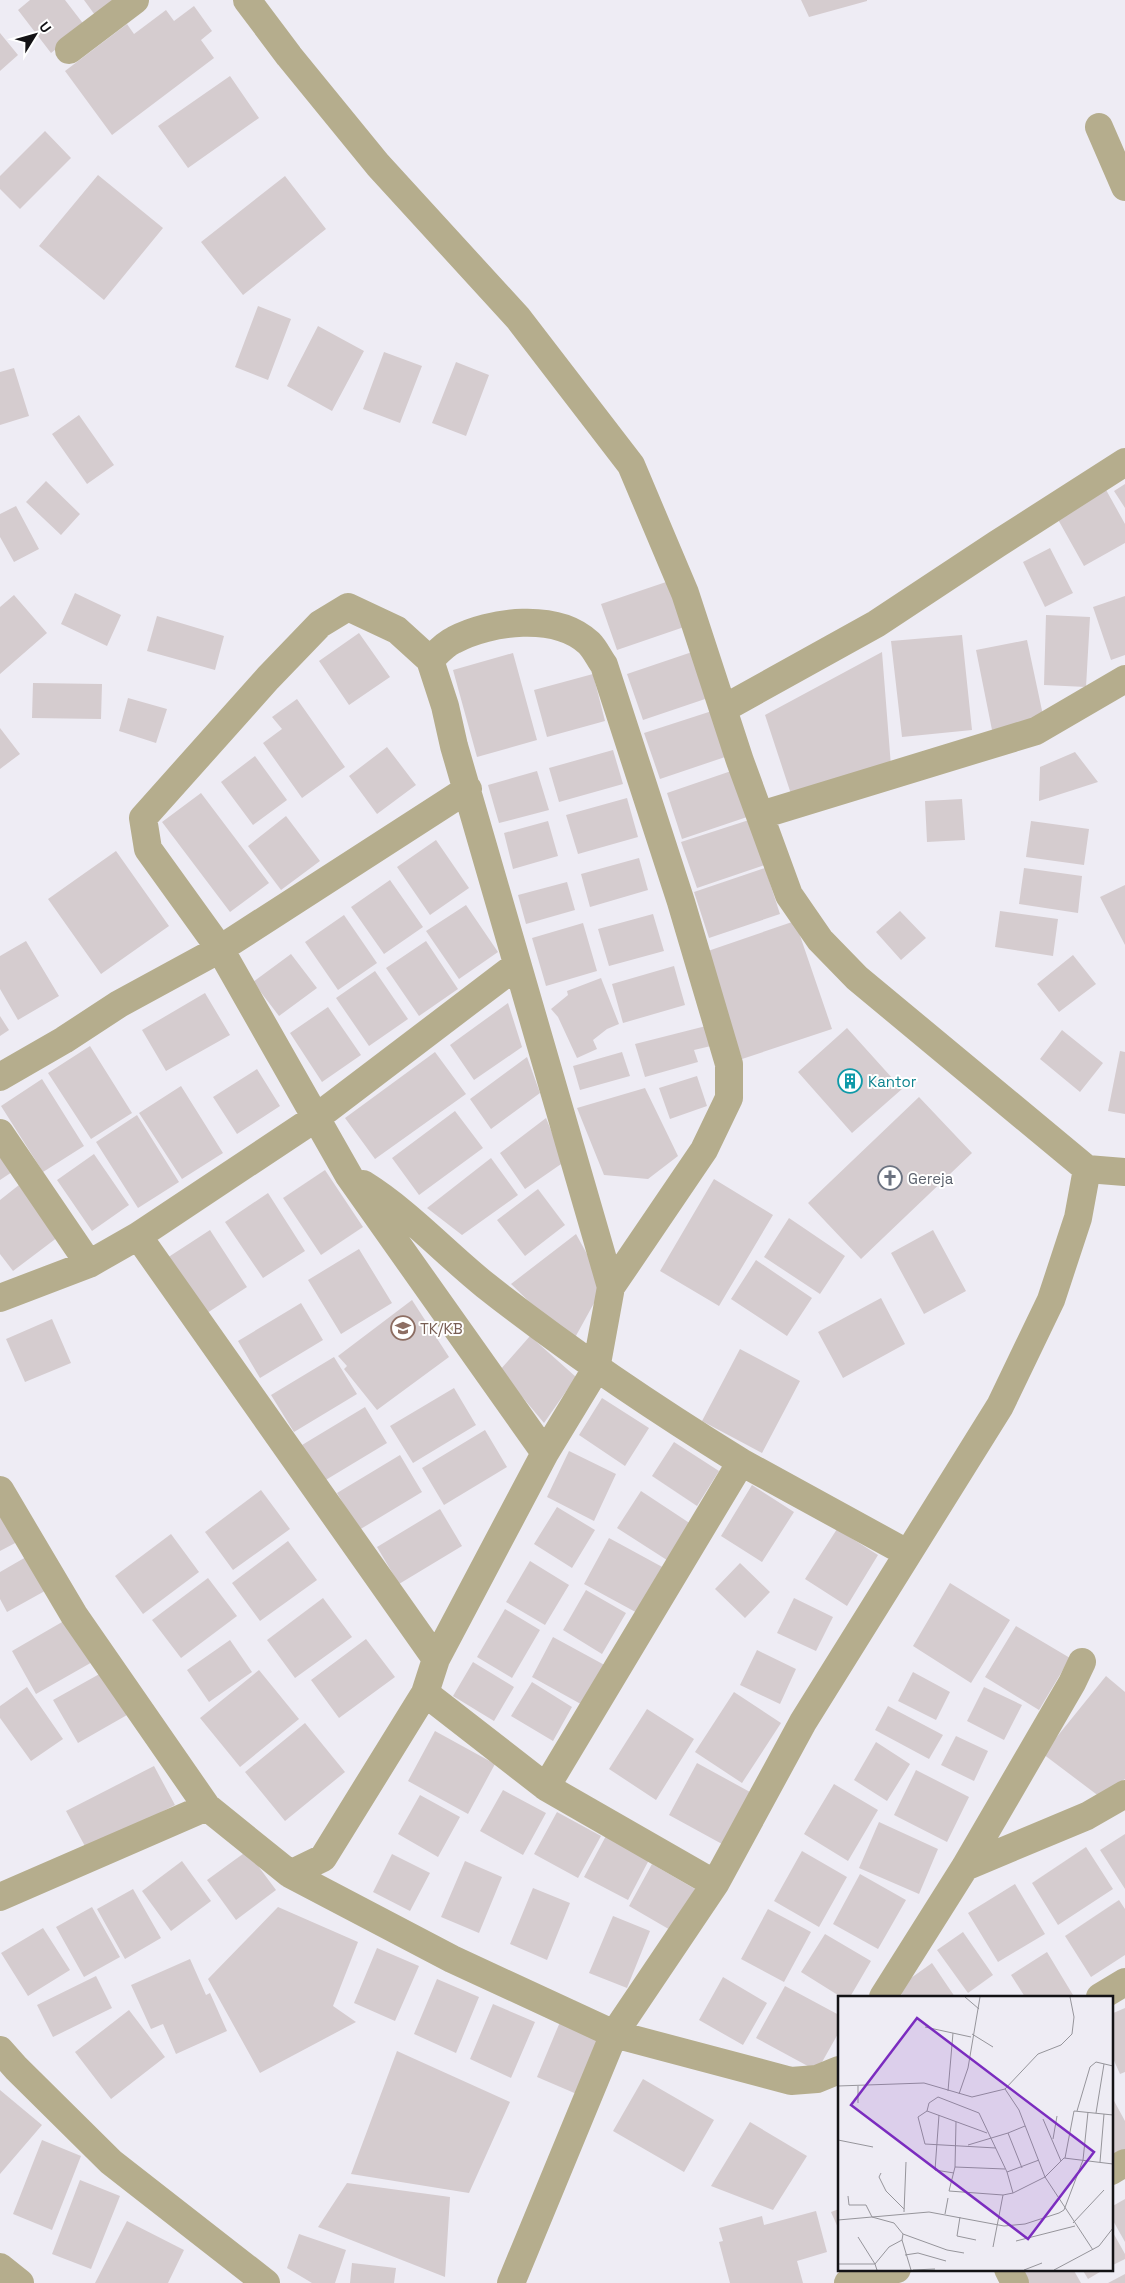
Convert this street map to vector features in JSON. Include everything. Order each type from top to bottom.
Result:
[{"type":"street","points":[[69,50],[135,0]]},
{"type":"street","points":[[247,0],[289,56],[378,165],[518,318],[631,464],[685,593],[723,709],[789,895],[820,940],[857,978],[1087,1169],[1125,1172]]},
{"type":"street","points":[[1099,127],[1125,187]]},
{"type":"street","points":[[723,709],[876,624],[1125,462]]},
{"type":"street","points":[[545,1453],[349,1176],[220,949],[148,849],[143,818],[320,624],[348,607],[397,630],[430,660],[445,706],[517,965],[611,1287]]},
{"type":"street","points":[[290,1874],[322,1858],[425,1693],[436,1659],[545,1453],[596,1369],[611,1287],[704,1150],[729,1098],[729,1064],[681,902],[604,665],[588,643],[564,628],[535,623],[506,623],[479,630],[452,640],[430,660]]},
{"type":"street","points":[[761,815],[1036,731],[1125,679]]},
{"type":"street","points":[[0,1077],[64,1040],[119,1004],[220,949],[468,789]]},
{"type":"street","points":[[0,1298],[89,1264],[138,1236],[317,1117],[517,965]]},
{"type":"street","points":[[0,1134],[89,1264]]},
{"type":"street","points":[[511,2283],[614,2034],[715,1884],[803,1722],[1000,1406],[1051,1300],[1078,1218],[1087,1169]]},
{"type":"street","points":[[349,1176],[383,1196],[484,1284],[596,1369],[741,1462],[907,1553]]},
{"type":"street","points":[[138,1236],[436,1659]]},
{"type":"street","points":[[546,1787],[741,1462]]},
{"type":"street","points":[[0,1490],[74,1615],[207,1807],[290,1874],[452,1959],[614,2034],[791,2081],[817,2079],[838,2070]]},
{"type":"street","points":[[884,1996],[965,1867],[1072,1683],[1082,1662]]},
{"type":"street","points":[[425,1693],[546,1787],[715,1884]]},
{"type":"street","points":[[965,1867],[1087,1816],[1125,1794]]},
{"type":"street","points":[[0,1897],[207,1807]]},
{"type":"street","points":[[1102,1996],[1125,1982]]},
{"type":"street","points":[[0,2050],[111,2162],[266,2283]]},
{"type":"street","points":[[1112,2170],[1125,2163]]},
{"type":"street","points":[[0,2267],[20,2283]]},
{"type":"street","points":[[848,2283],[894,2270]]},
{"type":"street","points":[[1009,2270],[1016,2283]]},
{"type":"building","points":[[30,0],[65,0],[85,26],[51,53],[18,10]]},
{"type":"building","points":[[84,0],[131,0],[100,22]]},
{"type":"building","points":[[801,0],[867,0],[867,1],[809,17]]},
{"type":"building","points":[[194,6],[212,31],[201,40],[214,58],[112,135],[65,71],[127,24],[134,34],[166,10],[174,21]]},
{"type":"building","points":[[0,33],[18,55],[0,71]]},
{"type":"building","points":[[230,76],[259,118],[188,168],[158,126]]},
{"type":"building","points":[[45,131],[71,158],[20,209],[0,189],[0,176]]},
{"type":"building","points":[[98,175],[163,228],[104,300],[39,246]]},
{"type":"building","points":[[285,176],[326,229],[243,295],[201,242]]},
{"type":"building","points":[[258,306],[291,319],[268,380],[235,367]]},
{"type":"building","points":[[318,326],[364,351],[332,411],[287,386]]},
{"type":"building","points":[[384,352],[422,366],[400,423],[363,409]]},
{"type":"building","points":[[456,362],[489,375],[466,436],[432,423]]},
{"type":"building","points":[[14,368],[29,416],[0,425],[0,372]]},
{"type":"building","points":[[79,415],[114,465],[87,484],[52,434]]},
{"type":"building","points":[[46,481],[80,514],[61,535],[26,502]]},
{"type":"building","points":[[1125,484],[1125,508],[1114,491]]},
{"type":"building","points":[[1105,488],[1125,524],[1125,543],[1084,566],[1056,516]]},
{"type":"building","points":[[16,506],[39,549],[14,562],[0,537],[0,514]]},
{"type":"building","points":[[1050,548],[1073,593],[1045,607],[1023,562]]},
{"type":"building","points":[[672,580],[687,626],[617,650],[601,604]]},
{"type":"building","points":[[75,593],[121,615],[107,646],[61,624]]},
{"type":"building","points":[[14,595],[47,633],[0,674],[0,607]]},
{"type":"building","points":[[1125,596],[1125,655],[1111,660],[1093,607]]},
{"type":"building","points":[[1046,615],[1090,617],[1086,687],[1044,685]]},
{"type":"building","points":[[157,616],[224,636],[215,670],[147,651]]},
{"type":"building","points":[[359,633],[390,677],[349,705],[319,661]]},
{"type":"building","points":[[962,635],[972,730],[902,737],[891,641]]},
{"type":"building","points":[[1027,640],[1044,720],[992,730],[976,650]]},
{"type":"building","points":[[698,650],[714,696],[643,720],[627,674]]},
{"type":"building","points":[[882,652],[891,766],[792,797],[765,715]]},
{"type":"building","points":[[513,653],[537,740],[477,757],[453,670]]},
{"type":"building","points":[[593,674],[605,721],[547,737],[534,690]]},
{"type":"building","points":[[33,683],[102,684],[101,719],[32,718]]},
{"type":"building","points":[[128,698],[167,709],[156,743],[119,731]]},
{"type":"building","points":[[297,699],[345,767],[302,798],[263,743],[282,729],[272,717]]},
{"type":"building","points":[[715,710],[731,755],[660,779],[644,733]]},
{"type":"building","points":[[0,728],[20,754],[0,769]]},
{"type":"building","points":[[387,747],[416,785],[377,814],[349,776]]},
{"type":"building","points":[[613,750],[623,784],[559,802],[549,768]]},
{"type":"building","points":[[1075,752],[1098,782],[1039,801],[1040,767]]},
{"type":"building","points":[[255,756],[287,800],[253,825],[221,782]]},
{"type":"building","points":[[737,769],[753,815],[682,839],[667,793]]},
{"type":"building","points":[[537,771],[549,810],[499,823],[488,785]]},
{"type":"building","points":[[201,793],[269,883],[230,912],[162,822]]},
{"type":"building","points":[[627,798],[638,837],[578,854],[566,815]]},
{"type":"building","points":[[962,799],[965,840],[927,842],[925,801]]},
{"type":"building","points":[[286,816],[320,861],[281,890],[248,846]]},
{"type":"building","points":[[752,819],[768,864],[697,888],[681,842]]},
{"type":"building","points":[[548,821],[558,856],[513,869],[504,833]]},
{"type":"building","points":[[1031,821],[1089,829],[1084,865],[1026,857]]},
{"type":"building","points":[[436,840],[469,888],[430,915],[397,867]]},
{"type":"building","points":[[116,851],[169,926],[101,974],[48,899]]},
{"type":"building","points":[[639,858],[648,890],[590,907],[581,874]]},
{"type":"building","points":[[765,868],[780,914],[709,938],[694,892]]},
{"type":"building","points":[[1024,868],[1082,876],[1078,913],[1019,904]]},
{"type":"building","points":[[390,880],[423,927],[384,954],[351,907]]},
{"type":"building","points":[[567,882],[575,910],[526,924],[518,895]]},
{"type":"building","points":[[1125,885],[1125,945],[1100,897]]},
{"type":"building","points":[[466,905],[498,952],[459,979],[426,931]]},
{"type":"building","points":[[900,911],[926,938],[901,960],[876,932]]},
{"type":"building","points":[[1000,911],[1058,919],[1053,956],[995,947]]},
{"type":"building","points":[[653,914],[664,951],[609,966],[598,929]]},
{"type":"building","points":[[344,915],[377,963],[338,990],[305,942]]},
{"type":"building","points":[[795,921],[832,1029],[742,1059],[705,952]]},
{"type":"building","points":[[583,923],[597,971],[546,986],[532,938]]},
{"type":"building","points":[[26,941],[59,996],[18,1020],[0,989],[0,956]]},
{"type":"building","points":[[426,941],[458,989],[419,1016],[386,968]]},
{"type":"building","points":[[291,954],[317,988],[279,1016],[253,982]]},
{"type":"building","points":[[1073,955],[1096,984],[1059,1012],[1037,984]]},
{"type":"building","points":[[674,966],[685,1005],[623,1023],[612,984]]},
{"type":"building","points":[[375,971],[408,1019],[369,1046],[336,998]]},
{"type":"building","points":[[601,978],[619,1024],[607,1029],[593,1040],[597,1049],[577,1058],[558,1017],[551,1009],[568,995],[567,991]]},
{"type":"building","points":[[205,993],[230,1035],[166,1071],[142,1030]]},
{"type":"building","points":[[508,1003],[522,1047],[474,1080],[450,1045]]},
{"type":"building","points":[[328,1007],[361,1055],[322,1082],[290,1033]]},
{"type":"building","points":[[0,1016],[9,1030],[0,1036]]},
{"type":"building","points":[[706,1026],[711,1046],[694,1050],[698,1062],[645,1077],[635,1044]]},
{"type":"building","name":"Kantor","points":[[847,1028],[902,1089],[852,1133],[798,1072]]},
{"type":"building","points":[[1062,1030],[1103,1063],[1080,1092],[1040,1059]]},
{"type":"building","points":[[90,1046],[132,1113],[91,1139],[48,1073]]},
{"type":"building","points":[[1120,1051],[1125,1052],[1125,1114],[1108,1111]]},
{"type":"building","points":[[435,1052],[466,1094],[375,1159],[345,1118]]},
{"type":"building","points":[[622,1052],[630,1076],[580,1090],[573,1066]]},
{"type":"building","points":[[527,1057],[540,1093],[491,1129],[470,1099]]},
{"type":"building","points":[[257,1069],[280,1106],[237,1134],[213,1097]]},
{"type":"building","points":[[697,1076],[707,1106],[670,1119],[659,1088]]},
{"type":"building","points":[[42,1079],[84,1146],[43,1172],[1,1106]]},
{"type":"building","points":[[181,1086],[223,1153],[182,1179],[139,1113]]},
{"type":"building","points":[[645,1088],[678,1156],[648,1179],[604,1175],[577,1108]]},
{"type":"building","name":"Gereja","points":[[919,1097],[972,1153],[861,1259],[808,1203]]},
{"type":"building","points":[[455,1111],[483,1148],[419,1195],[392,1158]]},
{"type":"building","points":[[137,1115],[179,1182],[138,1208],[96,1142]]},
{"type":"building","points":[[546,1118],[564,1162],[525,1189],[500,1153]]},
{"type":"building","points":[[0,1148],[15,1170],[0,1180]]},
{"type":"building","points":[[94,1154],[129,1205],[92,1231],[57,1180]]},
{"type":"building","points":[[491,1158],[518,1195],[462,1235],[427,1208]]},
{"type":"building","points":[[325,1170],[363,1227],[321,1255],[283,1198]]},
{"type":"building","points":[[714,1179],[773,1215],[719,1306],[660,1271]]},
{"type":"building","points":[[19,1185],[58,1237],[13,1271],[0,1254],[0,1200]]},
{"type":"building","points":[[538,1189],[565,1225],[525,1256],[497,1220]]},
{"type":"building","points":[[268,1193],[305,1251],[263,1278],[225,1222]]},
{"type":"building","points":[[789,1218],[845,1256],[820,1294],[764,1257]]},
{"type":"building","points":[[210,1230],[247,1287],[204,1315],[167,1258]]},
{"type":"building","points":[[933,1230],[966,1291],[924,1314],[891,1253]]},
{"type":"building","points":[[576,1234],[604,1285],[572,1343],[511,1284]]},
{"type":"building","points":[[359,1249],[392,1303],[341,1334],[308,1280]]},
{"type":"building","points":[[756,1260],[812,1298],[787,1336],[731,1299]]},
{"type":"building","points":[[881,1298],[905,1344],[843,1378],[818,1332]]},
{"type":"building","name":"TK/KB","points":[[412,1300],[449,1357],[377,1410],[344,1369],[347,1366],[338,1356]]},
{"type":"building","points":[[301,1303],[323,1340],[260,1378],[238,1341]]},
{"type":"building","points":[[52,1319],[71,1363],[25,1382],[6,1339]]},
{"type":"building","points":[[530,1336],[576,1377],[544,1423],[500,1370]]},
{"type":"building","points":[[740,1349],[800,1381],[762,1453],[702,1421]]},
{"type":"building","points":[[334,1357],[357,1394],[294,1432],[271,1395]]},
{"type":"building","points":[[454,1388],[476,1425],[413,1463],[390,1426]]},
{"type":"building","points":[[602,1398],[649,1428],[625,1466],[579,1435]]},
{"type":"building","points":[[365,1407],[387,1443],[324,1481],[302,1445]]},
{"type":"building","points":[[485,1430],[507,1467],[444,1505],[422,1468]]},
{"type":"building","points":[[674,1442],[719,1471],[697,1506],[652,1476]]},
{"type":"building","points":[[569,1451],[616,1474],[594,1521],[547,1497]]},
{"type":"building","points":[[400,1455],[422,1492],[359,1530],[337,1493]]},
{"type":"building","points":[[752,1485],[794,1512],[762,1562],[721,1536]]},
{"type":"building","points":[[261,1490],[290,1529],[233,1570],[205,1532]]},
{"type":"building","points":[[641,1491],[694,1526],[670,1562],[617,1528]]},
{"type":"building","points":[[557,1507],[595,1530],[572,1568],[534,1544]]},
{"type":"building","points":[[0,1508],[19,1541],[0,1551]]},
{"type":"building","points":[[440,1509],[462,1546],[399,1584],[377,1547]]},
{"type":"building","points":[[837,1529],[878,1555],[847,1606],[805,1579]]},
{"type":"building","points":[[171,1534],[199,1572],[143,1614],[115,1576]]},
{"type":"building","points":[[609,1538],[666,1569],[641,1615],[584,1584]]},
{"type":"building","points":[[288,1541],[317,1580],[260,1621],[232,1583]]},
{"type":"building","points":[[33,1553],[52,1587],[7,1612],[0,1599],[0,1572]]},
{"type":"building","points":[[530,1561],[569,1585],[545,1625],[506,1602]]},
{"type":"building","points":[[740,1563],[770,1592],[745,1618],[715,1589]]},
{"type":"building","points":[[208,1578],[237,1616],[181,1658],[152,1620]]},
{"type":"building","points":[[950,1583],[1010,1620],[971,1683],[913,1646]]},
{"type":"building","points":[[586,1590],[626,1613],[602,1654],[563,1630]]},
{"type":"building","points":[[323,1598],[352,1637],[295,1678],[267,1640]]},
{"type":"building","points":[[794,1598],[833,1617],[816,1651],[777,1633]]},
{"type":"building","points":[[505,1609],[540,1630],[512,1678],[477,1657]]},
{"type":"building","points":[[69,1618],[94,1661],[36,1694],[12,1651]]},
{"type":"building","points":[[1016,1626],[1070,1658],[1039,1710],[985,1677]]},
{"type":"building","points":[[553,1637],[610,1668],[588,1708],[532,1677]]},
{"type":"building","points":[[366,1639],[395,1677],[339,1718],[311,1680]]},
{"type":"building","points":[[230,1640],[252,1672],[209,1702],[187,1670]]},
{"type":"building","points":[[757,1650],[796,1669],[780,1704],[740,1685]]},
{"type":"building","points":[[473,1662],[514,1687],[494,1721],[453,1696]]},
{"type":"building","points":[[259,1670],[299,1719],[240,1767],[200,1718]]},
{"type":"building","points":[[103,1672],[127,1715],[78,1743],[53,1700]]},
{"type":"building","points":[[913,1672],[950,1692],[936,1720],[898,1701]]},
{"type":"building","points":[[1106,1676],[1125,1692],[1125,1779],[1100,1797],[1043,1754]]},
{"type":"building","points":[[532,1682],[572,1707],[553,1741],[511,1716]]},
{"type":"building","points":[[27,1687],[63,1739],[31,1761],[0,1718],[0,1706]]},
{"type":"building","points":[[984,1687],[1022,1705],[1004,1740],[967,1721]]},
{"type":"building","points":[[734,1692],[781,1723],[742,1783],[695,1752]]},
{"type":"building","points":[[888,1706],[943,1735],[929,1759],[875,1730]]},
{"type":"building","points":[[647,1709],[694,1739],[656,1800],[609,1769]]},
{"type":"building","points":[[305,1723],[345,1772],[285,1821],[245,1772]]},
{"type":"building","points":[[435,1731],[495,1764],[468,1814],[408,1781]]},
{"type":"building","points":[[956,1736],[988,1751],[974,1781],[941,1765]]},
{"type":"building","points":[[876,1742],[910,1764],[887,1801],[854,1780]]},
{"type":"building","points":[[697,1763],[750,1792],[722,1844],[669,1815]]},
{"type":"building","points":[[154,1766],[175,1805],[87,1850],[66,1811]]},
{"type":"building","points":[[916,1770],[969,1797],[947,1842],[894,1815]]},
{"type":"building","points":[[834,1784],[878,1810],[848,1861],[804,1834]]},
{"type":"building","points":[[503,1790],[546,1813],[523,1855],[480,1831]]},
{"type":"building","points":[[420,1795],[460,1817],[438,1857],[398,1834]]},
{"type":"building","points":[[557,1812],[601,1836],[578,1878],[534,1854]]},
{"type":"building","points":[[879,1822],[938,1849],[919,1894],[859,1868]]},
{"type":"building","points":[[607,1834],[650,1858],[628,1900],[584,1877]]},
{"type":"building","points":[[1125,1834],[1125,1889],[1100,1850]]},
{"type":"building","points":[[1086,1847],[1113,1889],[1058,1925],[1032,1883]]},
{"type":"building","points":[[247,1851],[276,1890],[236,1920],[207,1880]]},
{"type":"building","points":[[802,1851],[847,1877],[819,1927],[774,1901]]},
{"type":"building","points":[[392,1854],[430,1873],[410,1911],[373,1892]]},
{"type":"building","points":[[182,1861],[211,1901],[171,1931],[142,1891]]},
{"type":"building","points":[[465,1861],[502,1877],[479,1933],[441,1917]]},
{"type":"building","points":[[652,1864],[695,1889],[672,1931],[629,1906]]},
{"type":"building","points":[[860,1874],[906,1900],[878,1949],[833,1924]]},
{"type":"building","points":[[1015,1884],[1045,1934],[998,1962],[968,1913]]},
{"type":"building","points":[[533,1888],[570,1903],[547,1960],[510,1944]]},
{"type":"building","points":[[133,1889],[161,1938],[125,1959],[97,1909]]},
{"type":"building","points":[[1119,1900],[1125,1909],[1125,1955],[1091,1977],[1065,1936]]},
{"type":"building","points":[[92,1907],[120,1957],[84,1977],[56,1927]]},
{"type":"building","points":[[278,1907],[358,1942],[333,2006],[356,2022],[260,2073],[208,1979]]},
{"type":"building","points":[[768,1909],[811,1932],[784,1982],[741,1959]]},
{"type":"building","points":[[613,1916],[650,1931],[627,1988],[589,1973]]},
{"type":"building","points":[[43,1928],[70,1970],[28,1996],[1,1953]]},
{"type":"building","points":[[963,1932],[993,1975],[968,1993],[937,1950]]},
{"type":"building","points":[[825,1934],[871,1961],[851,1996],[839,1996],[801,1972]]},
{"type":"building","points":[[377,1948],[419,1966],[395,2021],[354,2003]]},
{"type":"building","points":[[1047,1952],[1073,1995],[1024,1996],[1011,1975]]},
{"type":"building","points":[[190,1959],[206,1995],[210,1993],[227,2031],[176,2054],[163,2024],[151,2029],[131,1985]]},
{"type":"building","points":[[932,1963],[954,1996],[902,1996],[897,1988]]},
{"type":"building","points":[[96,1976],[112,2008],[53,2037],[37,2005]]},
{"type":"building","points":[[723,1977],[767,2003],[743,2045],[699,2020]]},
{"type":"building","points":[[437,1979],[479,1997],[456,2053],[414,2034]]},
{"type":"building","points":[[785,1986],[838,2014],[838,2034],[817,2071],[756,2038]]},
{"type":"building","points":[[493,2004],[535,2022],[511,2078],[470,2059]]},
{"type":"building","points":[[1125,2008],[1125,2072],[1120,2074],[1112,2056],[1112,2014]]},
{"type":"building","points":[[129,2010],[165,2057],[111,2099],[75,2052]]},
{"type":"building","points":[[560,2022],[602,2040],[579,2095],[537,2077]]},
{"type":"building","points":[[397,2051],[510,2102],[469,2193],[351,2174]]},
{"type":"building","points":[[643,2079],[714,2120],[684,2172],[613,2131]]},
{"type":"building","points":[[0,2090],[42,2125],[0,2174]]},
{"type":"building","points":[[1113,2099],[1125,2121],[1125,2153],[1112,2160]]},
{"type":"building","points":[[750,2122],[807,2156],[773,2210],[711,2186]]},
{"type":"building","points":[[42,2140],[81,2156],[52,2230],[13,2214]]},
{"type":"building","points":[[80,2180],[120,2196],[91,2269],[52,2254]]},
{"type":"building","points":[[347,2183],[450,2197],[445,2277],[318,2227]]},
{"type":"building","points":[[1125,2199],[1125,2242],[1112,2219],[1112,2206]]},
{"type":"building","points":[[838,2209],[838,2228],[831,2212]]},
{"type":"building","points":[[816,2211],[827,2252],[797,2261],[803,2283],[730,2283],[719,2242],[723,2241],[719,2228],[762,2216],[764,2225]]},
{"type":"building","points":[[127,2221],[184,2250],[168,2283],[95,2283]]},
{"type":"building","points":[[1112,2231],[1125,2254],[1125,2259],[1112,2266]]},
{"type":"building","points":[[299,2234],[346,2250],[335,2283],[312,2283],[287,2268]]},
{"type":"building","points":[[352,2263],[396,2268],[394,2283],[350,2283]]},
{"type":"building","points":[[1022,2270],[1074,2270],[1081,2283],[1029,2283]]},
{"type":"building","points":[[1083,2270],[1103,2270],[1088,2279]]},
{"type":"building","points":[[1125,2274],[1125,2283],[1108,2283]]},
{"type":"place","name":"Kantor","points":[[850,1081]]},
{"type":"place","name":"Gereja","points":[[890,1178]]},
{"type":"place","name":"TK/KB","points":[[403,1328]]}]
